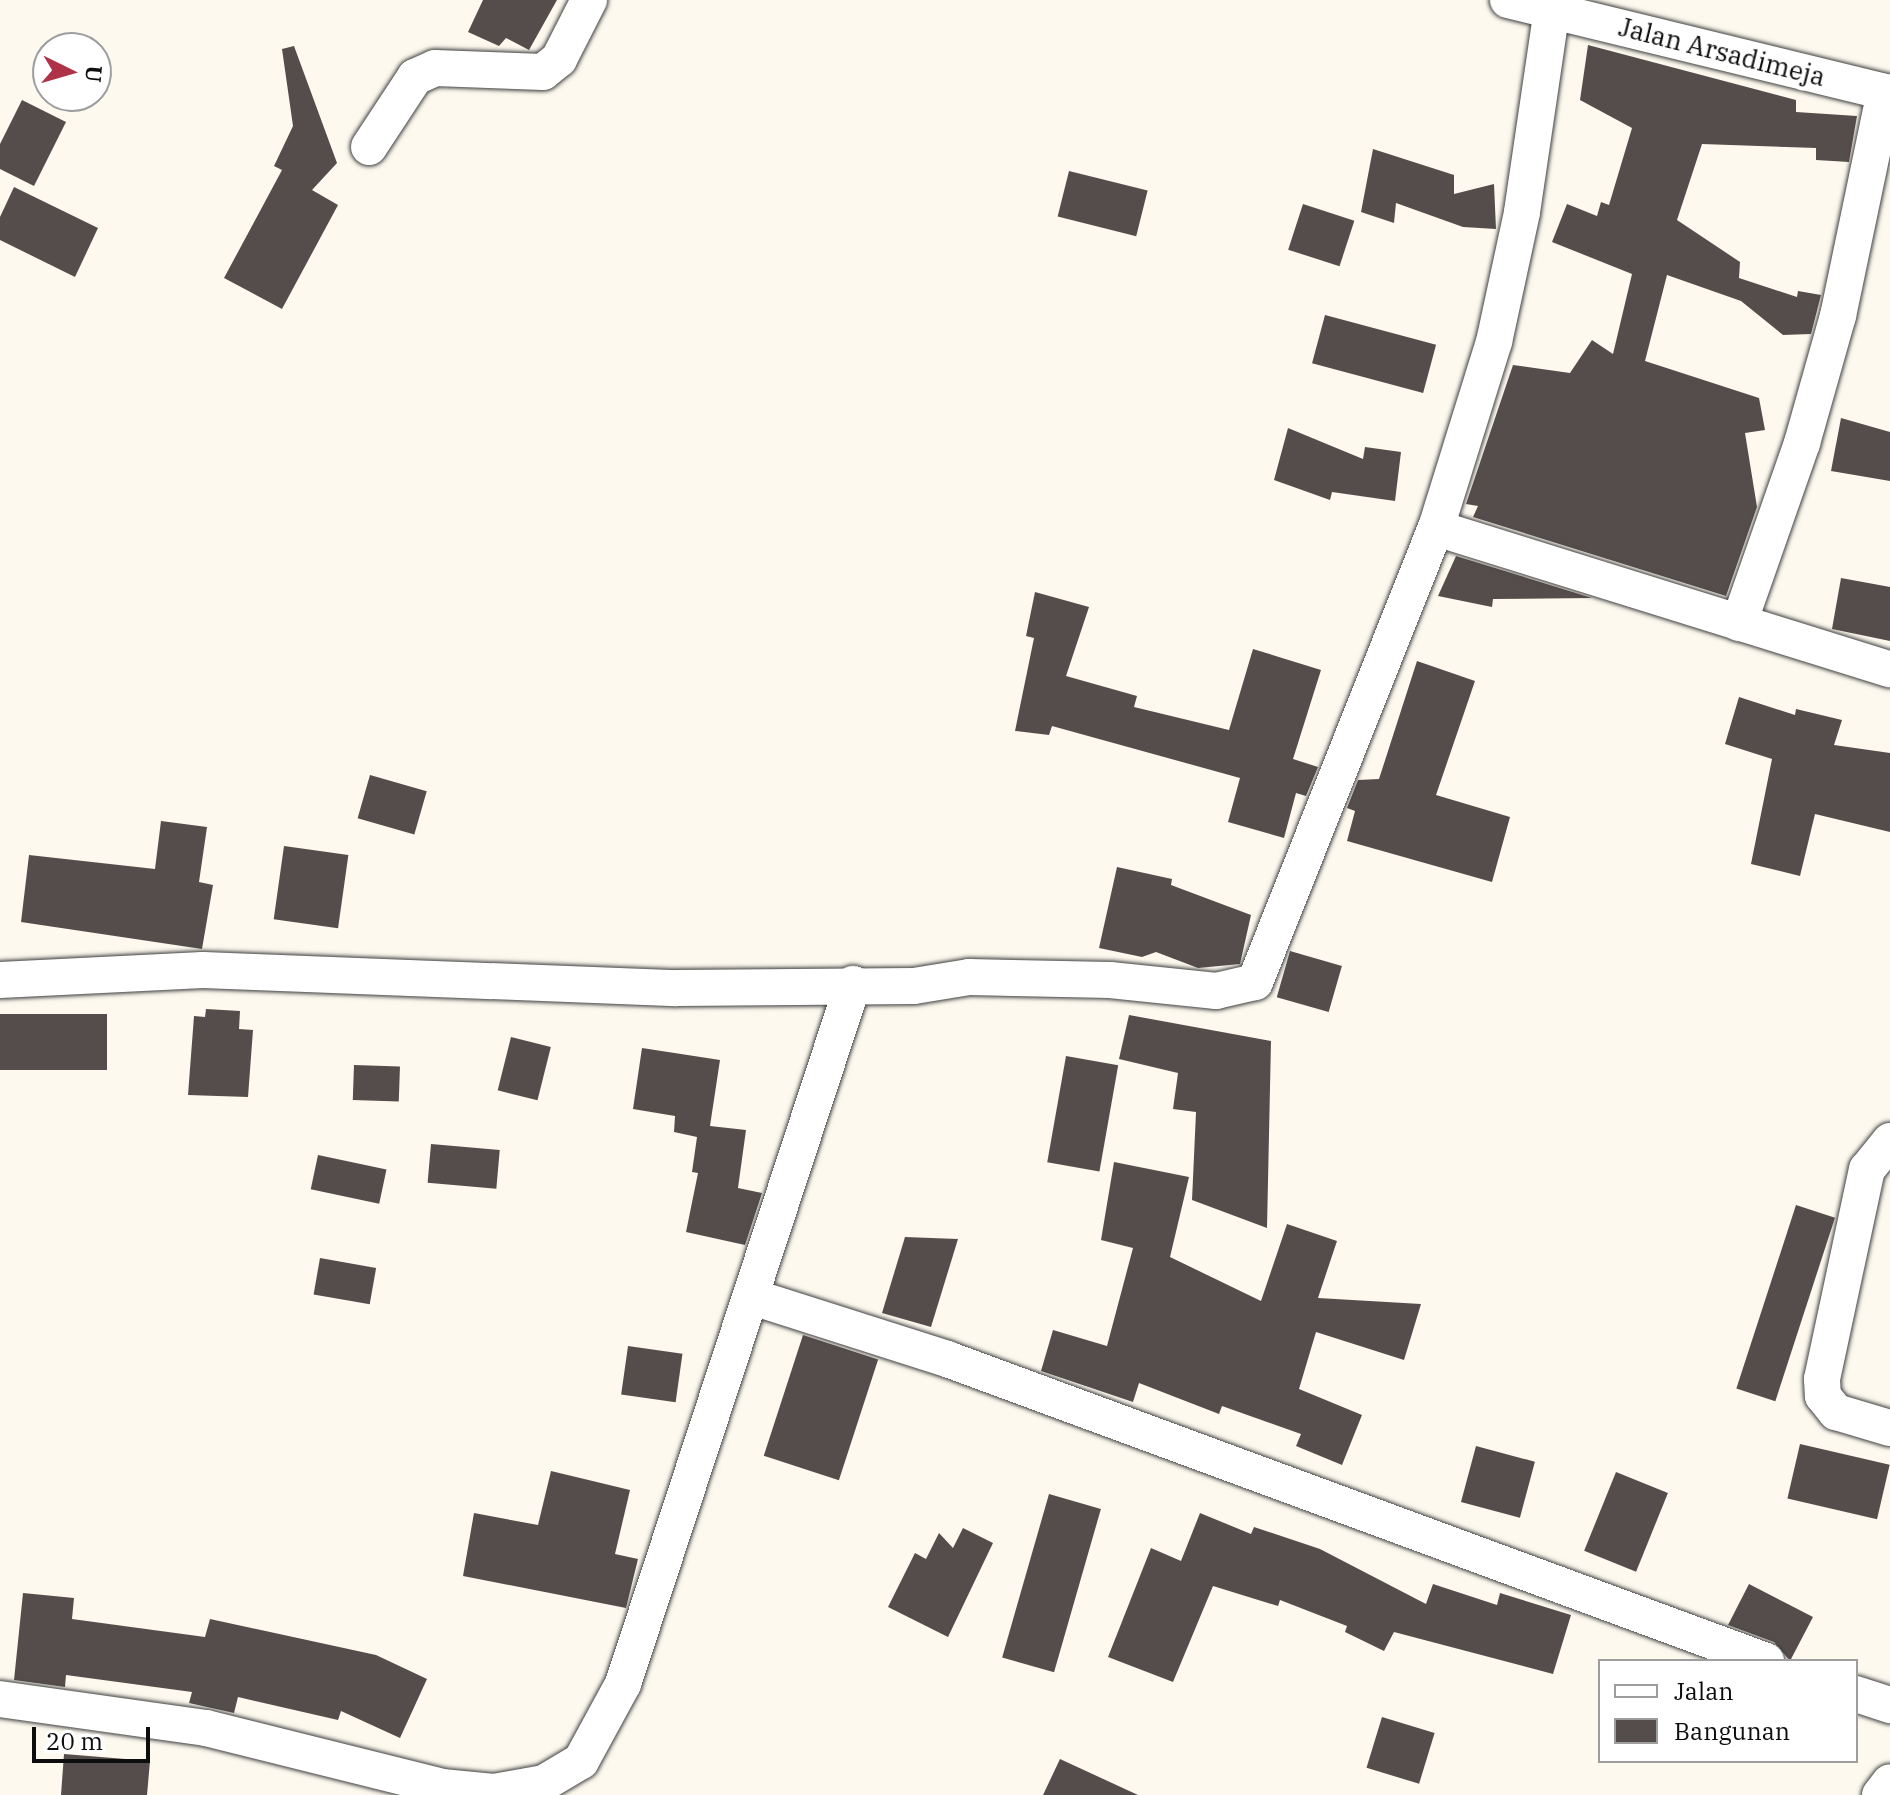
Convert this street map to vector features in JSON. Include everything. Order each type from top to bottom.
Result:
[{"type":"street","points":[[369,147],[415,77],[435,68],[543,72],[559,59],[589,0]]},
{"type":"street","points":[[0,980],[203,970],[677,988],[1059,977],[1216,991],[1255,982],[1436,528],[1494,342],[1522,212],[1526,4]]},
{"type":"street","name":"Jalan Arsadimeja","points":[[1526,4],[1887,93]]},
{"type":"street","points":[[1739,623],[1802,443],[1838,316],[1887,93]]},
{"type":"street","points":[[1436,528],[1890,669]]},
{"type":"street","points":[[0,1699],[206,1728],[442,1787],[494,1792],[544,1783],[581,1761],[623,1684],[753,1297],[853,984]]},
{"type":"street","points":[[1890,1141],[1867,1169],[1822,1379],[1823,1396],[1836,1412],[1890,1428]]},
{"type":"street","points":[[753,1297],[947,1359],[1761,1659]]},
{"type":"street","points":[[1858,1695],[1890,1705]]},
{"type":"street","points":[[1880,1795],[1890,1782]]},
{"type":"building","points":[[483,0],[557,0],[529,50],[506,38],[499,46],[468,32]]},
{"type":"building","points":[[1588,45],[1796,100],[1796,112],[1857,116],[1849,162],[1816,160],[1816,148],[1702,144],[1677,220],[1740,262],[1739,278],[1797,297],[1798,291],[1821,295],[1811,334],[1783,335],[1741,301],[1667,275],[1645,361],[1759,398],[1765,430],[1745,433],[1757,507],[1726,596],[1473,517],[1478,506],[1466,504],[1513,365],[1570,373],[1592,340],[1613,354],[1632,274],[1552,242],[1567,204],[1597,216],[1601,202],[1609,205],[1632,128],[1580,100]]},
{"type":"building","points":[[294,46],[337,163],[312,190],[338,205],[282,309],[224,278],[282,170],[274,166],[293,126],[282,49]]},
{"type":"building","points":[[22,100],[32,105],[32,112],[46,112],[66,122],[34,186],[0,169],[0,144]]},
{"type":"building","points":[[1373,149],[1454,175],[1454,194],[1494,184],[1496,229],[1463,227],[1396,203],[1394,223],[1361,212]]},
{"type":"building","points":[[1069,171],[1148,191],[1136,236],[1058,217]]},
{"type":"building","points":[[14,187],[98,228],[75,277],[0,240],[0,217]]},
{"type":"building","points":[[1303,204],[1354,221],[1340,266],[1288,250]]},
{"type":"building","points":[[1325,315],[1436,345],[1423,393],[1312,363]]},
{"type":"building","points":[[1841,418],[1890,432],[1890,481],[1831,471]]},
{"type":"building","points":[[1288,428],[1363,459],[1365,447],[1401,452],[1395,501],[1332,492],[1330,500],[1274,480]]},
{"type":"building","points":[[1456,556],[1592,598],[1493,599],[1492,607],[1438,596]]},
{"type":"building","points":[[1841,578],[1890,587],[1890,641],[1832,629]]},
{"type":"building","points":[[1035,592],[1089,607],[1066,676],[1137,696],[1134,707],[1229,730],[1253,649],[1321,670],[1293,759],[1318,767],[1306,796],[1296,793],[1284,838],[1228,822],[1240,778],[1052,726],[1049,735],[1015,731],[1034,638],[1026,636]]},
{"type":"building","points":[[1417,661],[1475,681],[1436,795],[1510,817],[1492,882],[1347,841],[1355,811],[1347,808],[1358,780],[1379,779]]},
{"type":"building","points":[[1739,697],[1795,715],[1796,709],[1842,720],[1834,745],[1890,753],[1890,832],[1815,814],[1800,876],[1751,864],[1772,759],[1725,744]]},
{"type":"building","points":[[370,775],[427,791],[414,835],[358,818]]},
{"type":"building","points":[[161,821],[207,827],[199,882],[213,885],[202,949],[21,922],[29,855],[155,869]]},
{"type":"building","points":[[284,846],[348,855],[338,928],[274,919]]},
{"type":"building","points":[[1117,867],[1172,879],[1171,885],[1251,915],[1240,964],[1198,968],[1156,952],[1142,957],[1099,948]]},
{"type":"building","points":[[1290,951],[1342,966],[1329,1012],[1277,997]]},
{"type":"building","points":[[206,1009],[240,1011],[239,1029],[253,1030],[248,1097],[188,1095],[194,1016],[205,1017]]},
{"type":"building","points":[[0,1014],[107,1014],[107,1070],[0,1070]]},
{"type":"building","points":[[1129,1015],[1271,1041],[1267,1228],[1192,1200],[1196,1112],[1173,1109],[1178,1073],[1119,1059]]},
{"type":"building","points":[[511,1037],[551,1047],[537,1100],[498,1090]]},
{"type":"building","points":[[642,1048],[720,1060],[710,1126],[746,1130],[738,1188],[762,1193],[745,1245],[686,1232],[698,1173],[692,1172],[697,1137],[674,1132],[675,1116],[633,1109]]},
{"type":"building","points":[[1066,1056],[1118,1065],[1099,1172],[1047,1162]]},
{"type":"building","points":[[354,1065],[400,1067],[399,1102],[353,1100]]},
{"type":"building","points":[[431,1144],[500,1150],[496,1189],[428,1183]]},
{"type":"building","points":[[318,1155],[386,1170],[379,1204],[311,1189]]},
{"type":"building","points":[[1114,1162],[1189,1177],[1170,1257],[1261,1301],[1287,1224],[1337,1241],[1318,1298],[1421,1304],[1404,1360],[1316,1332],[1299,1389],[1362,1415],[1342,1465],[1296,1446],[1301,1434],[1222,1406],[1219,1414],[1139,1383],[1133,1402],[1041,1371],[1053,1330],[1107,1346],[1133,1248],[1101,1240]]},
{"type":"building","points":[[1796,1205],[1835,1218],[1775,1401],[1736,1389]]},
{"type":"building","points":[[905,1237],[958,1239],[931,1327],[882,1313]]},
{"type":"building","points":[[320,1258],[376,1268],[370,1304],[314,1294]]},
{"type":"building","points":[[803,1335],[878,1359],[839,1480],[764,1456]]},
{"type":"building","points":[[628,1346],[682,1354],[676,1402],[621,1395]]},
{"type":"building","points":[[1800,1444],[1890,1465],[1877,1519],[1787,1499]]},
{"type":"building","points":[[1476,1446],[1535,1462],[1520,1518],[1461,1502]]},
{"type":"building","points":[[551,1471],[630,1490],[615,1554],[638,1559],[626,1608],[463,1576],[474,1513],[538,1525]]},
{"type":"building","points":[[1616,1472],[1668,1493],[1636,1572],[1584,1551]]},
{"type":"building","points":[[1049,1494],[1101,1509],[1054,1672],[1002,1657]]},
{"type":"building","points":[[1200,1513],[1251,1534],[1254,1527],[1320,1549],[1426,1604],[1433,1584],[1497,1605],[1500,1593],[1571,1615],[1553,1674],[1394,1632],[1384,1651],[1345,1632],[1347,1626],[1280,1600],[1278,1606],[1213,1586],[1173,1682],[1108,1657],[1151,1548],[1181,1561]]},
{"type":"building","points":[[963,1528],[993,1543],[948,1637],[888,1607],[915,1553],[926,1559],[939,1533],[953,1548]]},
{"type":"building","points":[[1749,1584],[1813,1617],[1791,1659],[1774,1642],[1728,1625]]},
{"type":"building","points":[[23,1593],[74,1598],[72,1619],[205,1637],[210,1619],[376,1655],[427,1679],[400,1738],[341,1711],[338,1720],[238,1697],[234,1713],[189,1703],[192,1692],[66,1675],[65,1687],[14,1680]]},
{"type":"building","points":[[1382,1717],[1435,1733],[1419,1784],[1367,1768]]},
{"type":"building","points":[[64,1754],[150,1761],[147,1795],[61,1795]]},
{"type":"building","points":[[1060,1759],[1138,1795],[1043,1795]]}]
